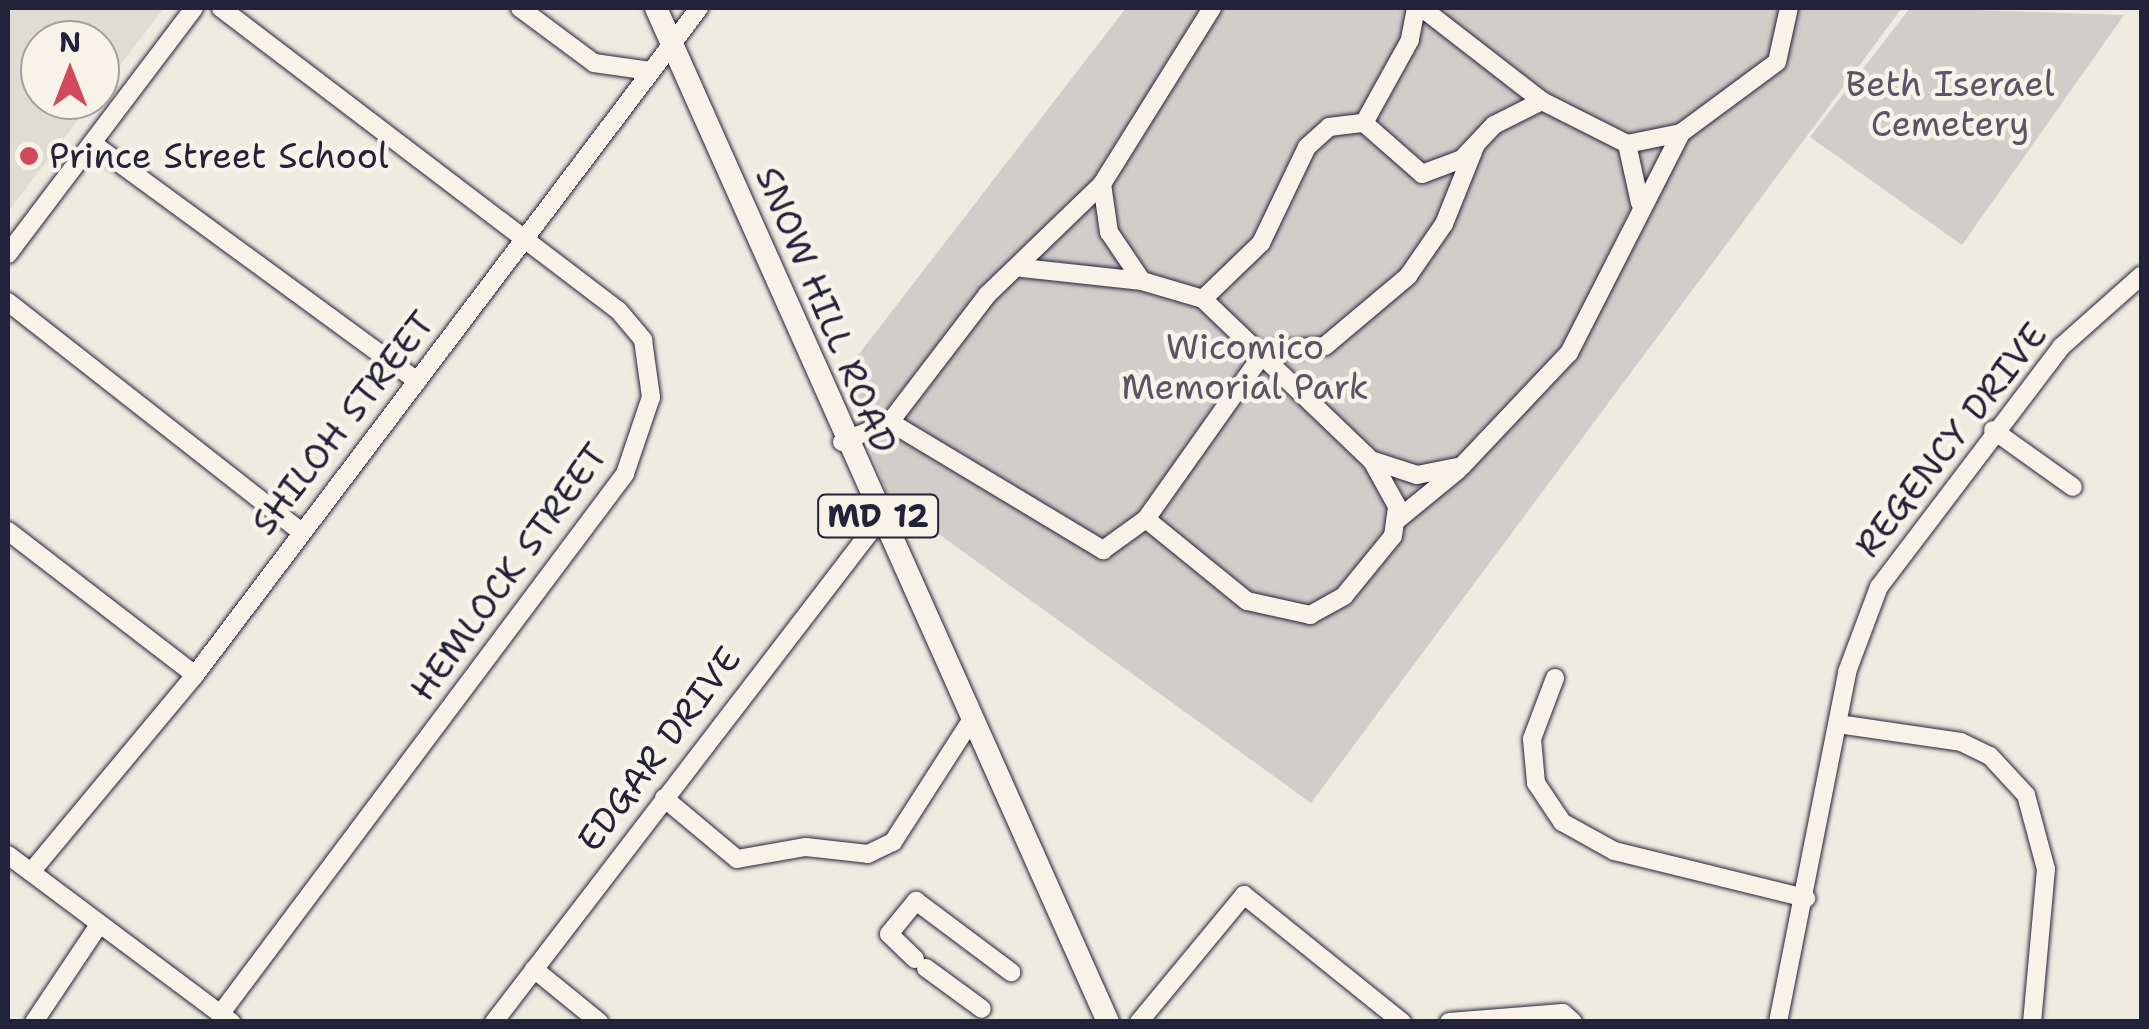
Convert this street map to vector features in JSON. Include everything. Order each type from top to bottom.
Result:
[{"type":"main road","name":"SNOW HILL ROAD","points":[[656,8],[842,442],[1108,1022]]},
{"type":"street","points":[[8,254],[194,8]]},
{"type":"street","name":"HEMLOCK STREET","points":[[221,8],[526,238],[643,340],[651,398],[642,444],[226,1017]]},
{"type":"street","points":[[520,8],[594,64],[650,71]]},
{"type":"street","name":"SHILOH STREET","points":[[31,872],[195,675],[300,531],[699,8]]},
{"type":"street","points":[[842,442],[890,422],[987,295],[1022,268],[1102,184],[1212,8]]},
{"type":"street","points":[[1364,123],[1410,40],[1419,8],[1542,101],[1627,144],[1681,133],[1764,78],[1790,30],[1789,8]]},
{"type":"street","points":[[1422,174],[1475,146],[1542,101]]},
{"type":"street","points":[[1202,299],[1261,244],[1307,146],[1329,127],[1364,123],[1422,174],[1455,196]]},
{"type":"street","points":[[1146,519],[1247,601],[1297,615],[1344,596],[1397,520],[1462,466],[1569,353],[1640,203],[1681,133]]},
{"type":"street","points":[[92,143],[416,380]]},
{"type":"street","points":[[1627,144],[1640,203]]},
{"type":"street","points":[[1265,350],[1309,353],[1338,337],[1428,254],[1475,146]]},
{"type":"street","points":[[1102,184],[1109,232],[1142,281]]},
{"type":"street","points":[[1022,268],[1142,281],[1202,299],[1265,350],[1371,460],[1392,490],[1397,520]]},
{"type":"street","name":"REGENCY DRIVE","points":[[1778,1022],[1838,724],[1879,587],[1993,430],[2061,348],[2142,275]]},
{"type":"street","points":[[8,302],[300,531]]},
{"type":"street","points":[[890,422],[1103,550],[1146,519],[1265,350]]},
{"type":"street","points":[[1993,430],[2073,487]]},
{"type":"street","points":[[1371,460],[1418,474],[1462,466]]},
{"type":"street","name":"EDGAR DRIVE","points":[[494,1022],[880,519]]},
{"type":"street","points":[[8,531],[195,675]]},
{"type":"street","points":[[1556,678],[1532,739],[1536,783],[1562,822],[1614,852],[1806,898]]},
{"type":"street","points":[[664,798],[737,859],[806,847],[868,854],[893,842],[972,720]]},
{"type":"street","points":[[1838,724],[1961,742],[1990,756],[2026,795],[2046,869],[2032,1022]]},
{"type":"street","points":[[8,854],[98,928],[226,1017]]},
{"type":"street","points":[[1139,1022],[1244,895],[1402,1022]]},
{"type":"street","points":[[982,1009],[888,934],[916,900],[1011,972]]},
{"type":"street","points":[[34,1022],[98,928]]},
{"type":"street","points":[[534,969],[599,1022]]},
{"type":"street","points":[[1449,1022],[1563,1013],[1573,1022]]},
{"type":"shaded area","points":[[8,8],[164,8],[120,65],[120,20],[20,20],[20,120],[78,120],[8,212]]},
{"type":"green space","name":"Wicomico Memorial Park","points":[[1126,8],[1902,8],[1311,803],[889,498],[842,376]]},
{"type":"green space","name":"Beth Iserael Cemetery","points":[[1910,8],[2124,15],[1962,245],[1810,137]]},
{"type":"place","name":"Prince Street School","points":[[29,156]]}]
